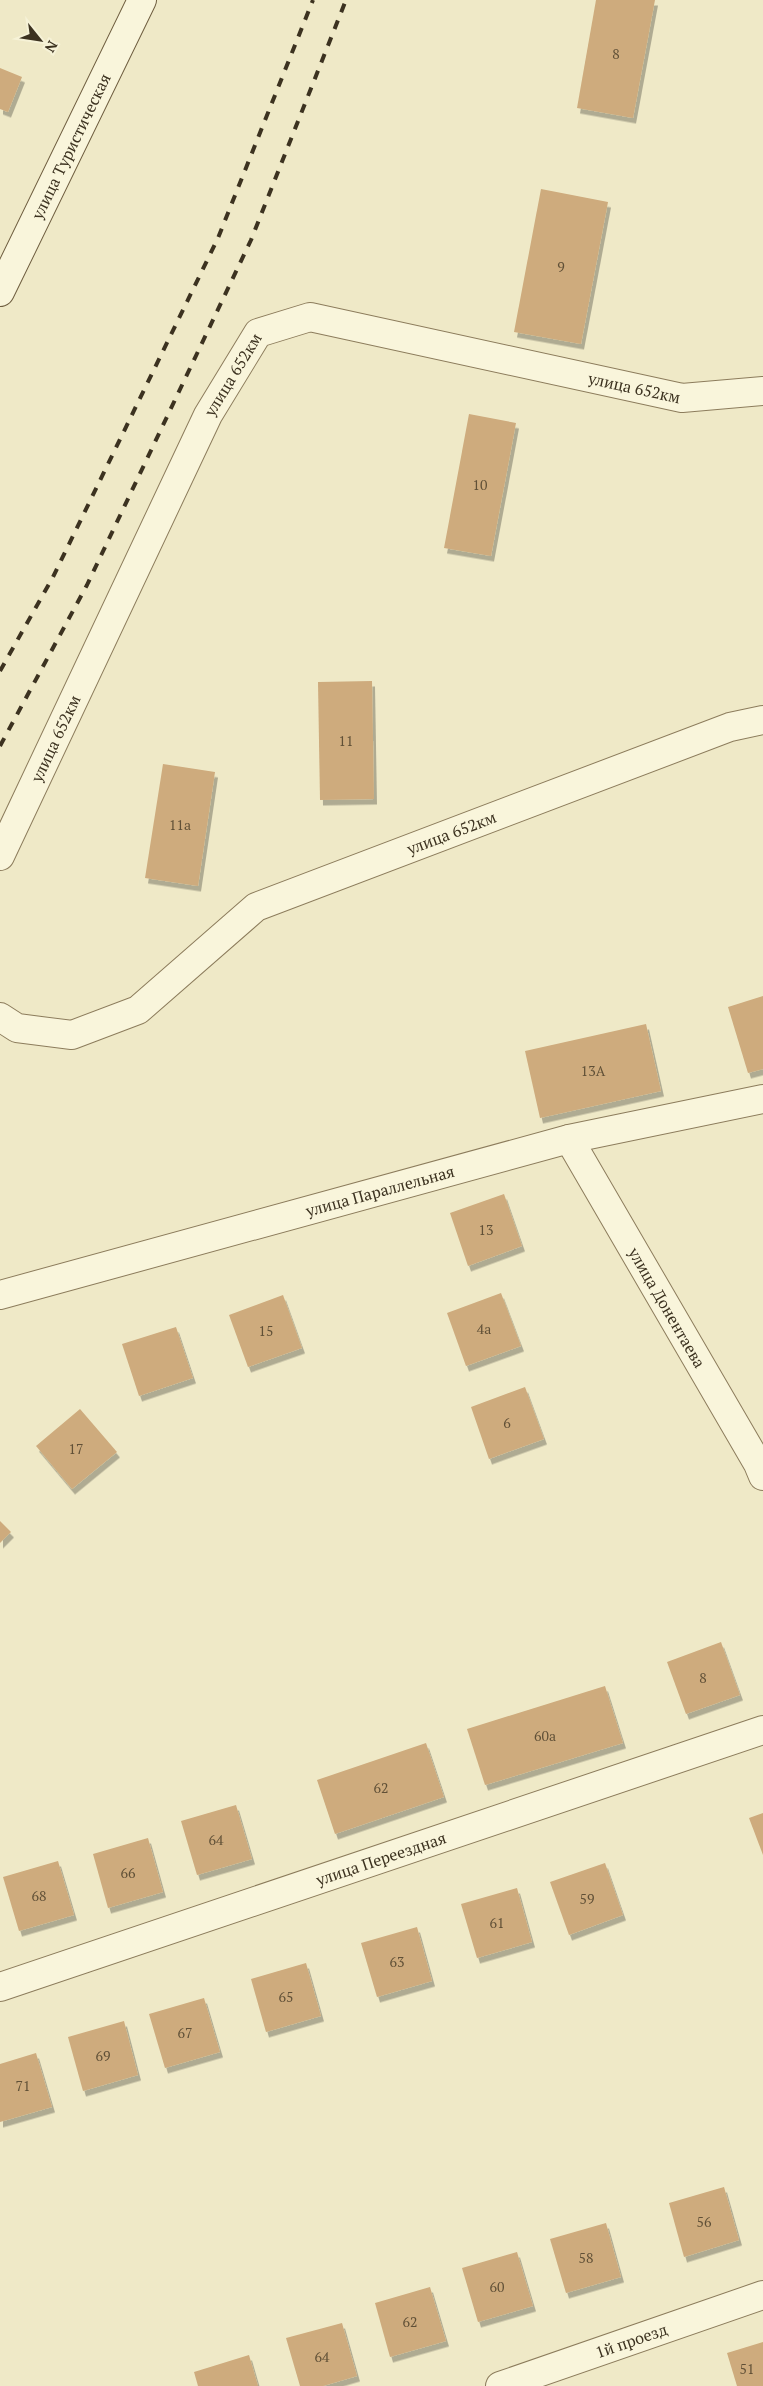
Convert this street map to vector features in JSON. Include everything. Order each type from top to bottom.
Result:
[{"type":"street","name":"улица Туристическая","points":[[0,292],[142,0]]},
{"type":"street","name":"улица 652км","points":[[0,856],[208,415],[258,333],[310,316],[682,398],[763,391]]},
{"type":"street","name":"улица 652км","points":[[0,1017],[17,1028],[72,1035],[138,1010],[256,907],[730,727],[763,720]]},
{"type":"street","name":"улица Параллельная","points":[[0,1295],[568,1139],[763,1099]]},
{"type":"street","name":"улица Донентаева","points":[[568,1139],[758,1464],[763,1476]]},
{"type":"street","name":"улица Переездная","points":[[0,1987],[763,1730]]},
{"type":"street","name":"1й проезд","points":[[500,2386],[763,2295]]},
{"type":"building","points":[[596,0],[655,0],[633,118],[577,108]]},
{"type":"building","points":[[0,68],[22,77],[8,112],[0,109]]},
{"type":"building","points":[[541,189],[608,202],[581,344],[514,332]]},
{"type":"building","points":[[469,414],[516,423],[491,556],[444,548]]},
{"type":"building","points":[[372,681],[374,799],[320,800],[318,682]]},
{"type":"building","points":[[163,764],[215,772],[198,886],[145,878]]},
{"type":"building","points":[[763,996],[763,1069],[748,1073],[728,1007]]},
{"type":"building","points":[[646,1024],[661,1091],[540,1118],[525,1051]]},
{"type":"building","points":[[504,1194],[522,1246],[468,1266],[450,1213]]},
{"type":"building","points":[[501,1293],[521,1346],[466,1366],[447,1313]]},
{"type":"building","points":[[283,1295],[302,1348],[248,1367],[229,1315]]},
{"type":"building","points":[[176,1327],[193,1378],[139,1396],[122,1344]]},
{"type":"building","points":[[525,1387],[544,1439],[489,1459],[471,1407]]},
{"type":"building","points":[[80,1409],[117,1452],[72,1489],[36,1446]]},
{"type":"building","points":[[0,1521],[11,1532],[0,1543]]},
{"type":"building","points":[[721,1642],[740,1695],[686,1714],[667,1662]]},
{"type":"building","points":[[605,1686],[623,1743],[485,1785],[467,1729]]},
{"type":"building","points":[[426,1743],[444,1797],[335,1834],[317,1780]]},
{"type":"building","points":[[236,1805],[252,1859],[197,1875],[181,1821]]},
{"type":"building","points":[[763,1813],[763,1855],[749,1818]]},
{"type":"building","points":[[148,1838],[163,1892],[108,1908],[93,1854]]},
{"type":"building","points":[[58,1861],[74,1915],[19,1931],[3,1877]]},
{"type":"building","points":[[605,1863],[623,1915],[569,1935],[550,1882]]},
{"type":"building","points":[[517,1888],[532,1942],[477,1958],[461,1904]]},
{"type":"building","points":[[417,1927],[432,1981],[377,1997],[361,1943]]},
{"type":"building","points":[[306,1963],[321,2016],[266,2032],[251,1979]]},
{"type":"building","points":[[204,1998],[220,2052],[165,2068],[149,2014]]},
{"type":"building","points":[[124,2021],[138,2075],[83,2091],[68,2037]]},
{"type":"building","points":[[36,2053],[52,2107],[0,2122],[0,2064]]},
{"type":"building","points":[[724,2187],[739,2240],[684,2257],[669,2203]]},
{"type":"building","points":[[606,2223],[621,2277],[566,2293],[550,2239]]},
{"type":"building","points":[[517,2252],[533,2306],[478,2322],[462,2268]]},
{"type":"building","points":[[430,2287],[446,2341],[390,2357],[375,2303]]},
{"type":"building","points":[[342,2323],[357,2376],[323,2386],[300,2386],[286,2338]]},
{"type":"building","points":[[763,2342],[763,2386],[737,2386],[727,2353]]},
{"type":"building","points":[[249,2355],[258,2386],[198,2386],[194,2372]]},
{"type":"railway","points":[[0,671],[53,577],[218,238],[313,0]]},
{"type":"railway","points":[[0,746],[87,585],[251,240],[346,0]]}]
